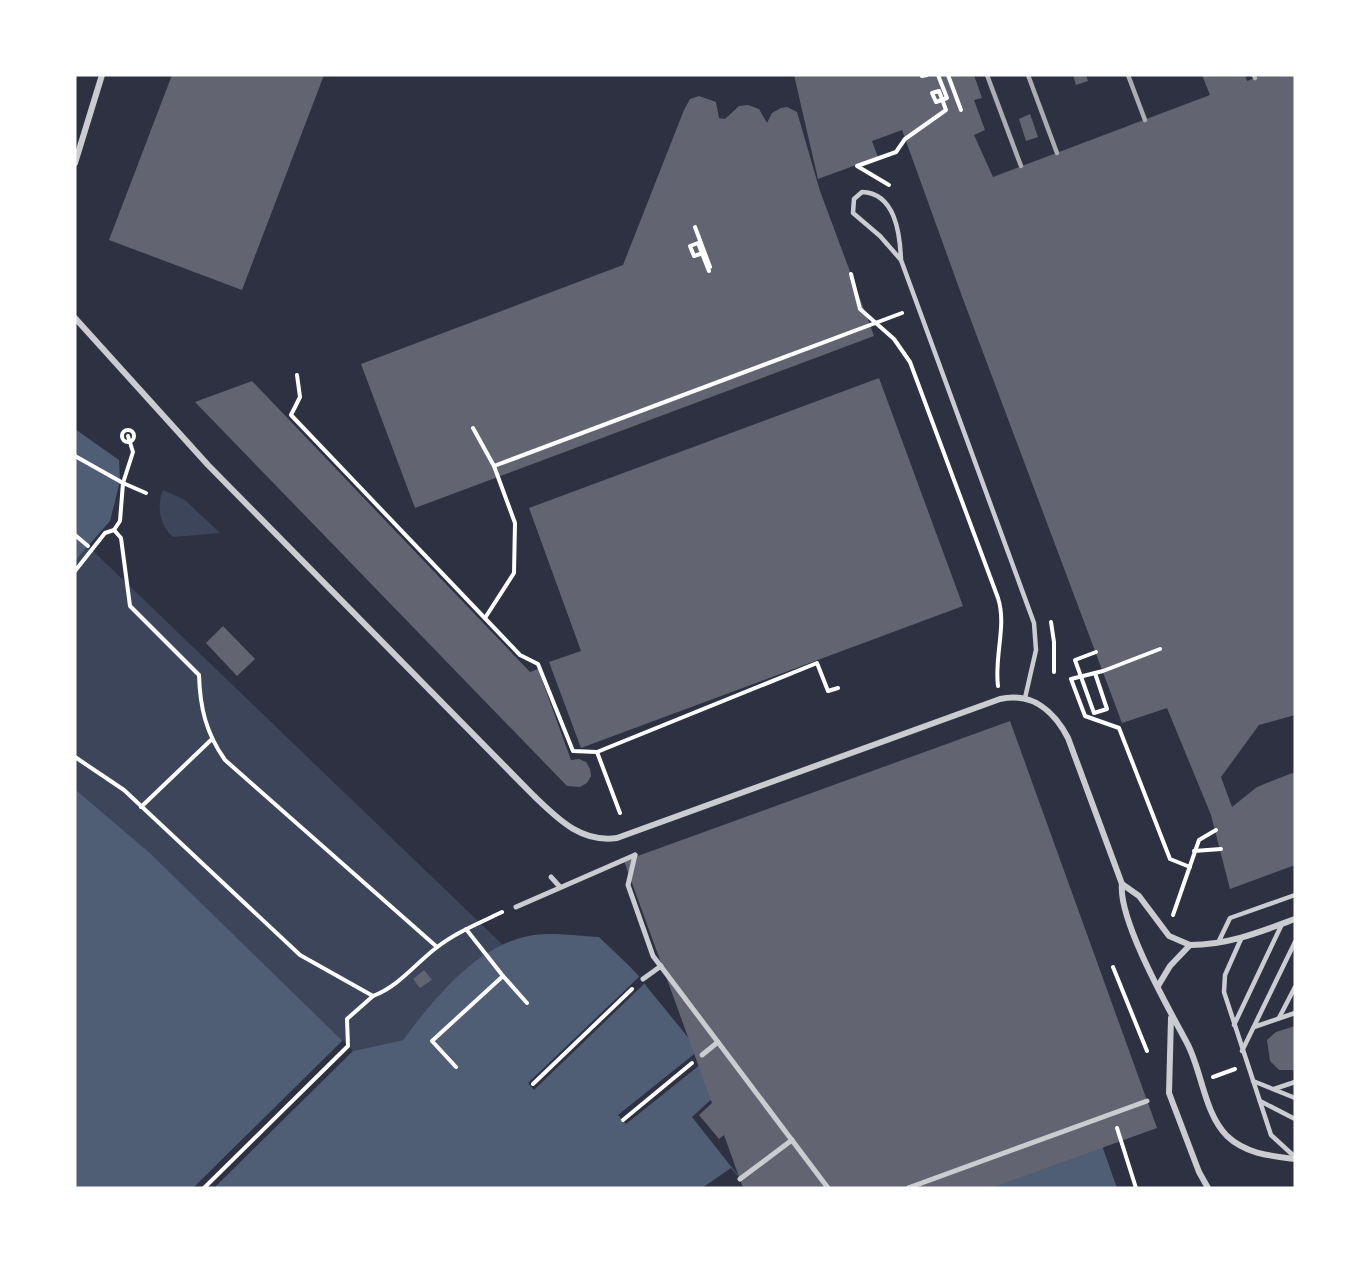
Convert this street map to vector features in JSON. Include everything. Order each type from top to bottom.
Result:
[{"type":"street","points":[[75,163],[102,75]]},
{"type":"street","points":[[76,320],[216,474],[556,818],[580,834],[606,839],[617,838],[1000,699],[1025,698],[1043,706],[1060,723],[1122,884],[1121,898],[1171,1018],[1188,1044],[1214,1116],[1226,1135],[1242,1147],[1262,1155],[1295,1158]]},
{"type":"street","points":[[516,907],[635,855],[628,885],[653,956],[828,1188]]},
{"type":"street","points":[[550,877],[560,887]]},
{"type":"street","points":[[1122,884],[1139,896],[1169,936],[1190,945],[1217,944],[1241,939],[1295,919]]},
{"type":"street","points":[[1158,986],[1170,966],[1190,945]]},
{"type":"street","points":[[643,979],[661,966]]},
{"type":"street","points":[[1171,1018],[1169,1093],[1199,1172],[1208,1188]]},
{"type":"street","points":[[702,1055],[718,1042]]},
{"type":"street","points":[[908,1188],[1147,1101]]},
{"type":"street","points":[[740,1179],[792,1140]]},
{"type":"lane","points":[[901,260],[880,236],[854,213],[855,199],[862,192],[879,195],[886,201],[900,240],[901,260],[1032,615],[1036,639],[1025,698]]},
{"type":"lane","points":[[1217,944],[1230,918],[1295,895]]},
{"type":"lane","points":[[1234,1025],[1282,924]]},
{"type":"lane","points":[[1241,939],[1225,975],[1224,992],[1271,1134],[1295,1158]]},
{"type":"lane","points":[[1242,1051],[1295,942]]},
{"type":"lane","points":[[1279,1018],[1295,987]]},
{"type":"lane","points":[[1254,1027],[1295,1013]]},
{"type":"lane","points":[[1253,1081],[1295,1098]]},
{"type":"lane","points":[[1274,1089],[1295,1082]]},
{"type":"lane","points":[[1260,1101],[1295,1119]]},
{"type":"path","points":[[892,193],[888,182],[867,174],[857,166],[897,152],[905,139],[946,110],[942,101],[939,91],[932,93],[936,102],[942,100],[947,98],[938,75]]},
{"type":"path","points":[[948,75],[961,110]]},
{"type":"path","points":[[695,227],[704,252],[710,269],[705,262],[702,252],[698,243],[690,246],[694,256],[704,252]]},
{"type":"path","points":[[851,274],[860,309],[894,339],[910,362],[998,598],[1002,621],[996,659],[1000,699]]},
{"type":"path","points":[[494,466],[902,313]]},
{"type":"path","points":[[297,375],[300,397],[291,415],[484,619],[520,655],[538,664],[573,751],[597,752],[817,663],[828,691],[838,688]]},
{"type":"path","points":[[473,428],[494,466],[515,523],[514,573],[484,619]]},
{"type":"path","points":[[75,571],[105,532],[114,530],[120,521],[121,482],[133,452],[130,436],[122,438]]},
{"type":"path","points":[[75,456],[146,493]]},
{"type":"path","points":[[114,530],[121,538],[130,606],[200,675],[200,705],[211,740],[225,760],[437,947]]},
{"type":"path","points":[[75,535],[87,546]]},
{"type":"path","points":[[1160,649],[1096,675],[1071,679],[1085,716],[1119,728],[1170,860],[1190,867]]},
{"type":"path","points":[[1096,652],[1075,660],[1094,713],[1107,709],[1096,675]]},
{"type":"path","points":[[141,807],[211,740]]},
{"type":"path","points":[[597,752],[620,813]]},
{"type":"path","points":[[75,757],[124,790],[300,955],[373,996]]},
{"type":"path","points":[[1173,915],[1199,840],[1216,830]]},
{"type":"path","points":[[1194,851],[1221,849]]},
{"type":"path","points":[[204,1188],[348,1046],[347,1019],[373,996],[391,989],[437,947],[466,929],[516,907]]},
{"type":"path","points":[[466,929],[527,1003]]},
{"type":"path","points":[[1113,967],[1147,1052]]},
{"type":"path","points":[[456,1067],[432,1041],[503,976]]},
{"type":"path","points":[[533,1084],[643,979]]},
{"type":"path","points":[[623,1120],[702,1055]]},
{"type":"path","points":[[1208,1079],[1235,1069]]},
{"type":"path","points":[[1124,1123],[1116,1130],[1136,1188]]},
{"type":"shaded area","points":[[75,429],[119,460],[120,481],[110,521],[75,561]]},
{"type":"shaded area","points":[[163,490],[185,500],[220,533],[173,537],[165,527],[160,515]]},
{"type":"shaded area","points":[[88,546],[504,946],[474,964],[448,986],[403,1040],[353,1051],[150,853],[75,789],[75,561]]},
{"type":"shaded area","points":[[75,789],[150,853],[353,1051],[403,1040],[429,1007],[460,975],[495,949],[514,940],[542,934],[599,937],[644,982],[727,1085],[692,1117],[748,1188],[75,1188]]},
{"type":"shaded area","points":[[1100,1140],[1117,1188],[974,1188]]},
{"type":"pier","points":[[641,975],[645,983],[534,1090],[528,1083]]},
{"type":"pier","points":[[343,1040],[353,1051],[214,1188],[193,1188]]},
{"type":"pier","points":[[698,1051],[706,1060],[626,1124],[618,1115]]},
{"type":"pier","points":[[731,1168],[747,1187],[702,1188]]},
{"type":"building","points":[[172,75],[324,75],[242,290],[109,240]]},
{"type":"building","points":[[794,75],[974,75],[982,98],[974,100],[985,130],[974,135],[993,177],[1210,95],[1202,75],[1245,75],[1247,81],[1263,75],[1295,75],[1295,715],[1259,725],[1221,777],[1232,807],[1257,787],[1295,772],[1295,865],[1230,889],[1211,815],[1167,708],[1122,723],[902,130],[872,141],[878,157],[818,179]]},
{"type":"building","points":[[1073,75],[1086,75],[1088,81],[1076,85]]},
{"type":"building","points":[[699,96],[716,102],[719,118],[725,119],[739,106],[748,105],[759,109],[767,123],[772,113],[781,108],[787,107],[797,112],[820,191],[874,336],[415,508],[361,364],[623,265],[684,110],[690,99]]},
{"type":"building","points":[[1030,114],[1038,137],[1026,141],[1019,119]]},
{"type":"building","points":[[879,378],[963,606],[581,748],[549,662],[581,651],[529,508]]},
{"type":"building","points":[[252,381],[530,672],[538,669],[571,760],[579,759],[586,762],[590,769],[591,776],[587,783],[580,787],[567,786],[195,402]]},
{"type":"building","points":[[223,626],[255,659],[237,676],[206,643]]},
{"type":"building","points":[[1010,721],[1157,1128],[991,1188],[743,1188],[724,1135],[719,1139],[699,1115],[712,1103],[624,861]]},
{"type":"building","points":[[424,970],[432,980],[420,988],[413,979]]},
{"type":"building","points":[[1295,1026],[1295,1070],[1279,1070],[1270,1061],[1267,1040],[1276,1032]]},
{"type":"railway","points":[[987,75],[1021,166]]},
{"type":"railway","points":[[1028,75],[1057,153]]},
{"type":"railway","points":[[1128,75],[1145,120]]}]
